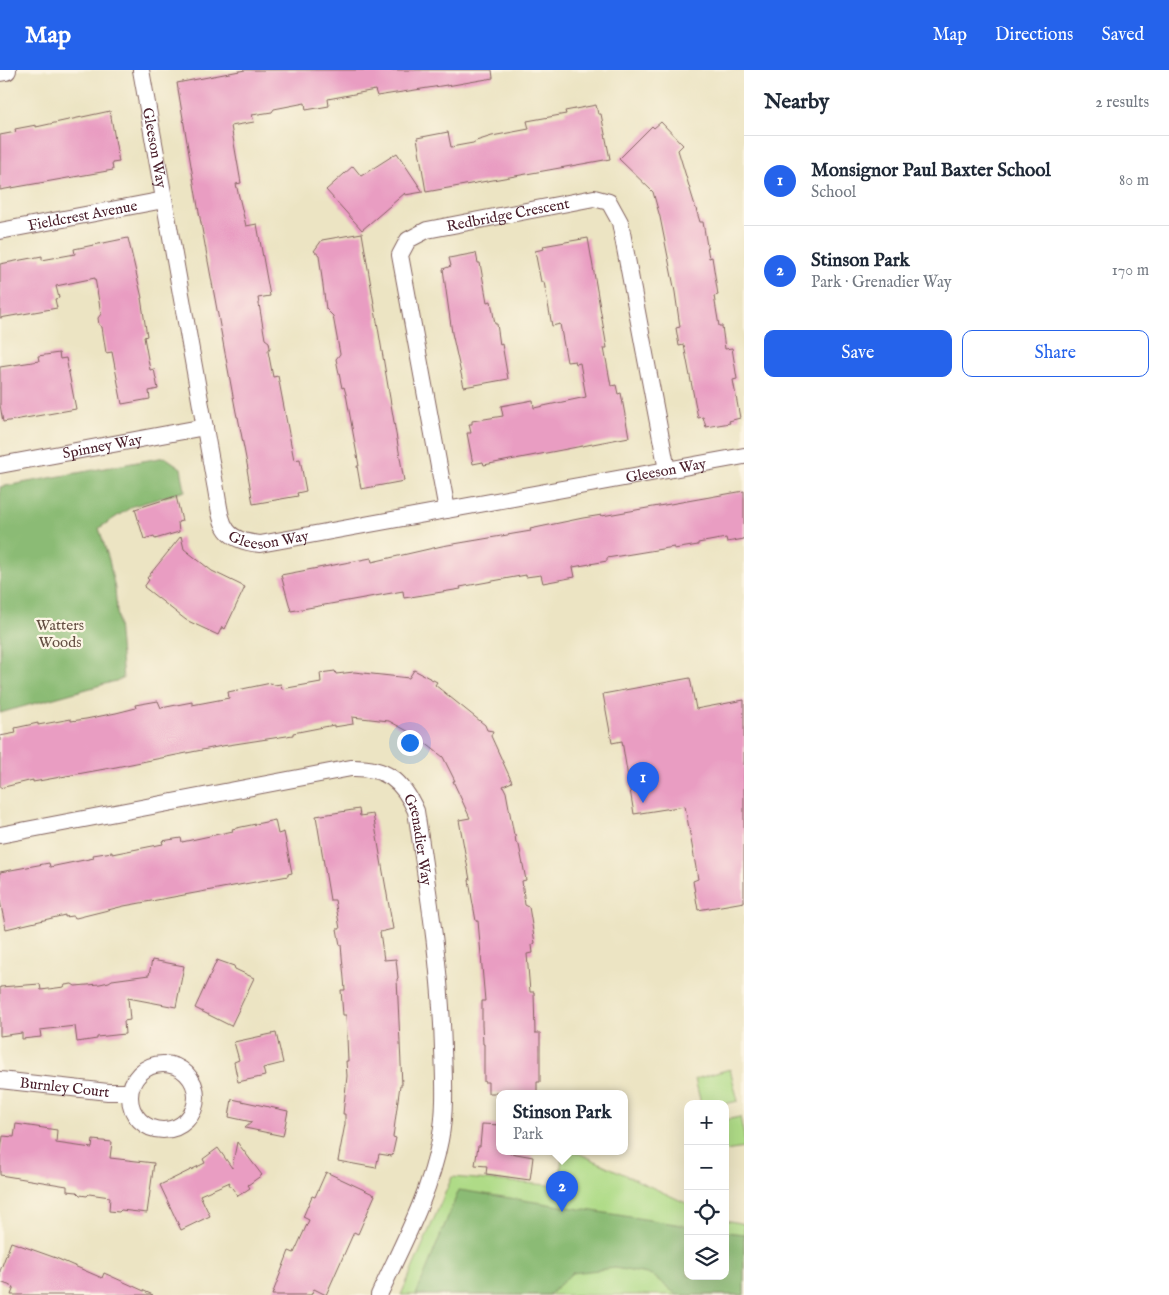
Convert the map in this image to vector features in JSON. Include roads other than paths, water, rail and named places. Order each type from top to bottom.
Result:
[{"type":"street","points":[[0,71],[6,70]]},
{"type":"street","name":"Gleeson Way","points":[[141,70],[222,517],[226,530],[234,539],[260,544],[744,456]]},
{"type":"street","name":"Redbridge Crescent","points":[[447,510],[400,255],[408,240],[427,230],[594,198],[609,202],[620,222],[667,470]]},
{"type":"street","name":"Fieldcrest Avenue","points":[[0,231],[164,200]]},
{"type":"street","name":"Spinney Way","points":[[0,465],[205,427]]},
{"type":"street","name":"Grenadier Way","points":[[0,835],[351,768],[380,771],[392,777],[403,787],[416,811],[432,916],[442,1007],[444,1116],[440,1142],[412,1226],[379,1295]]},
{"type":"street","name":"Burnley Court","points":[[162,1064],[175,1066],[185,1072],[194,1084],[196,1095],[194,1107],[189,1117],[182,1124],[172,1129],[160,1130],[148,1127],[135,1115],[130,1104],[130,1092],[133,1082],[140,1072],[151,1066],[162,1064]]},
{"type":"street","name":"Burnley Court","points":[[0,1080],[108,1092],[130,1092]]},
{"type":"place","name":"Monsignor Paul Baxter School","points":[[643,803]]},
{"type":"place","name":"Stinson Park","points":[[562,1212]]},
{"type":"park label","name":"Watters Woods","points":[[60,634]]}]
